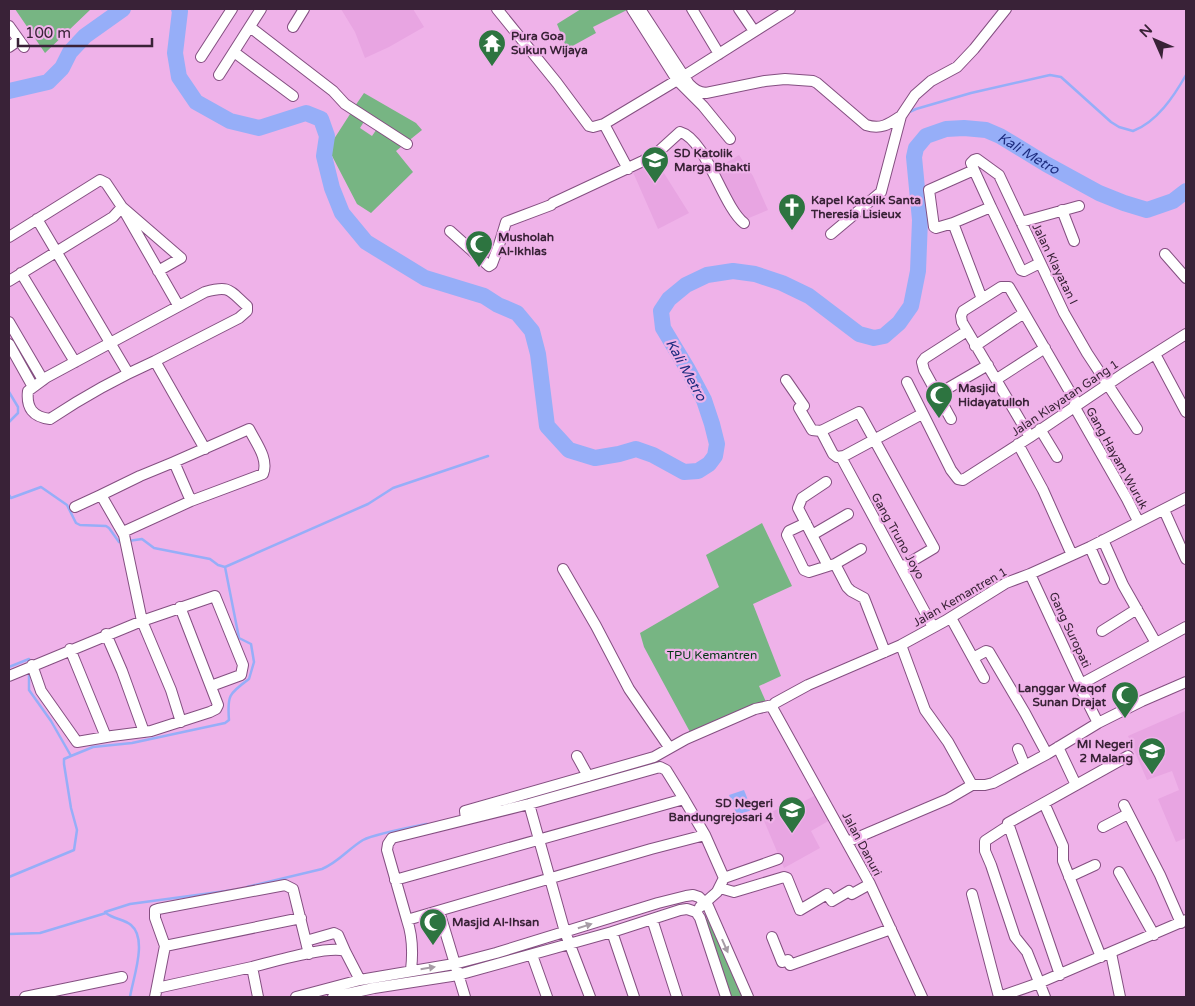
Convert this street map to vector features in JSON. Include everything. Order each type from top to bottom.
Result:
[{"type":"street","points":[[201,57],[232,9]]},
{"type":"street","points":[[219,75],[261,9]]},
{"type":"street","points":[[293,27],[304,9]]},
{"type":"street","points":[[497,9],[589,126],[592,127],[604,124],[790,9]]},
{"type":"street","points":[[632,9],[681,78],[730,139]]},
{"type":"street","points":[[640,9],[681,78],[694,89],[706,93],[765,81],[785,79],[813,81],[817,82],[866,126],[874,128],[884,126],[901,116]]},
{"type":"street","points":[[692,9],[719,54]]},
{"type":"street","points":[[739,9],[754,31]]},
{"type":"street","points":[[831,234],[881,192],[897,127],[901,116],[916,95],[927,84],[963,62],[1006,9]]},
{"type":"street","points":[[9,26],[21,44],[9,47]]},
{"type":"street","points":[[250,27],[333,91],[345,104],[407,144]]},
{"type":"street","points":[[234,52],[293,96]]},
{"type":"street","points":[[604,124],[628,169]]},
{"type":"street","points":[[450,231],[489,266],[492,264],[506,222],[551,205],[628,169],[658,152],[678,133],[683,133],[693,140],[736,214],[744,223]]},
{"type":"street","name":"Jalan Klayatan I","points":[[974,170],[972,163],[977,159],[999,175],[1064,314],[1106,384],[1137,429]]},
{"type":"street","points":[[991,207],[953,224],[936,228],[934,227],[929,190],[974,170],[1021,270],[1024,271],[1040,263]]},
{"type":"street","points":[[9,237],[100,180],[106,183],[122,207],[178,305]]},
{"type":"street","points":[[1021,222],[1079,206]]},
{"type":"street","points":[[9,281],[113,217],[122,207]]},
{"type":"street","points":[[122,207],[181,258],[158,271]]},
{"type":"street","points":[[1062,210],[1074,241]]},
{"type":"street","points":[[37,219],[128,373]]},
{"type":"street","points":[[953,224],[982,299],[963,311],[960,319],[1030,437]]},
{"type":"street","points":[[1165,254],[1186,278]]},
{"type":"street","points":[[21,273],[75,362]]},
{"type":"street","name":"Gang Hayam Wuruk","points":[[982,299],[1001,287],[1006,286],[1011,290],[1045,348],[1138,521]]},
{"type":"street","points":[[227,288],[247,306],[247,311],[239,318],[128,373],[50,419],[41,418],[34,413],[27,402],[28,391],[42,380],[178,305],[205,292],[227,288]]},
{"type":"street","points":[[976,346],[1024,314]]},
{"type":"street","points":[[9,322],[11,341],[33,387]]},
{"type":"street","points":[[951,419],[924,370],[922,362],[925,358],[967,331]]},
{"type":"street","name":"Jalan Klayatan Gang 1","points":[[922,414],[958,479],[963,480],[1030,437],[1106,384],[1186,334]]},
{"type":"street","points":[[11,341],[42,380]]},
{"type":"street","points":[[997,380],[1045,348]]},
{"type":"street","points":[[1155,354],[1186,412]]},
{"type":"street","points":[[155,361],[205,449]]},
{"type":"street","points":[[938,394],[988,365]]},
{"type":"street","points":[[786,380],[802,407],[812,430],[821,431],[858,412],[934,548],[902,567]]},
{"type":"street","points":[[840,457],[922,414],[907,382]]},
{"type":"street","points":[[75,507],[140,476],[249,429],[265,460],[263,474],[230,488],[190,501],[123,532]]},
{"type":"street","points":[[1040,430],[1057,457]]},
{"type":"street","name":"Gang Truno Joyo","points":[[821,431],[833,454],[840,457],[902,567],[933,628]]},
{"type":"street","points":[[1018,444],[1043,490],[1072,555]]},
{"type":"street","points":[[174,462],[191,499],[190,501]]},
{"type":"street","points":[[826,482],[802,498],[798,508],[812,535],[847,587],[864,598],[885,652]]},
{"type":"street","points":[[101,495],[123,532],[128,548],[142,621],[171,690],[181,722]]},
{"type":"street","name":"Jalan Kemantren 1","points":[[773,706],[775,702],[933,628],[1006,583],[1090,547],[1186,498]]},
{"type":"street","points":[[1164,510],[1186,559]]},
{"type":"street","points":[[812,535],[848,514]]},
{"type":"street","points":[[806,523],[790,531],[787,535],[804,570],[809,572],[831,565],[861,549]]},
{"type":"street","points":[[1103,540],[1123,585],[1156,642]]},
{"type":"street","points":[[1090,547],[1104,579]]},
{"type":"street","points":[[563,569],[629,689],[669,747]]},
{"type":"street","name":"Gang Suropati","points":[[1030,574],[1098,723]]},
{"type":"street","points":[[9,676],[106,634],[215,596],[244,665],[241,675],[211,686]]},
{"type":"street","points":[[32,665],[42,691],[78,742],[106,736],[144,732],[216,710],[218,705],[180,607]]},
{"type":"street","points":[[1102,631],[1137,609]]},
{"type":"street","points":[[951,618],[984,678]]},
{"type":"street","points":[[1081,684],[1186,627]]},
{"type":"street","points":[[106,634],[122,671],[144,732]]},
{"type":"street","points":[[901,644],[925,710],[948,742],[972,785]]},
{"type":"street","points":[[70,649],[106,736]]},
{"type":"street","points":[[973,658],[986,651],[989,652],[1047,754]]},
{"type":"street","points":[[847,842],[948,798],[972,785],[994,783],[1098,723],[1186,682]]},
{"type":"street","points":[[466,817],[465,811],[654,757],[669,747],[755,708],[773,706]]},
{"type":"street","name":"Jalan Danuri","points":[[773,706],[870,884],[922,997]]},
{"type":"street","points":[[1058,747],[1076,785]]},
{"type":"street","points":[[1018,749],[1025,766]]},
{"type":"street","points":[[577,756],[588,776]]},
{"type":"street","points":[[1045,997],[1027,952],[1015,937],[991,865],[984,851],[985,840],[1008,826],[1009,822],[1128,756]]},
{"type":"street","points":[[411,970],[411,934],[387,850],[392,838],[466,817],[529,804],[660,767],[666,770],[704,836],[722,883],[734,892],[784,877],[787,878],[800,910],[827,894],[832,901],[849,891],[852,894],[870,884]]},
{"type":"street","points":[[395,880],[684,799]]},
{"type":"street","points":[[1044,803],[1063,846],[1063,861],[1088,920],[1101,957]]},
{"type":"street","points":[[529,804],[565,932],[590,997]]},
{"type":"street","points":[[972,894],[1002,997],[1060,975],[1183,922],[1126,810],[1104,828]]},
{"type":"street","points":[[1008,826],[1060,975]]},
{"type":"street","points":[[407,920],[704,836]]},
{"type":"street","points":[[696,912],[722,883],[778,859]]},
{"type":"street","points":[[1069,877],[1095,864]]},
{"type":"street","points":[[1120,872],[1154,935]]},
{"type":"street","points":[[309,954],[293,889],[285,885],[155,910],[155,918],[165,946],[156,993],[309,954],[340,949],[345,951]]},
{"type":"street","points":[[296,997],[360,980],[379,987],[411,970],[454,964],[496,953],[658,903],[693,896],[704,902],[748,997]]},
{"type":"street","points":[[334,997],[379,987],[458,975],[571,944],[687,909],[696,912],[700,918],[726,997]]},
{"type":"street","points":[[439,911],[465,997]]},
{"type":"street","points":[[165,946],[300,918]]},
{"type":"street","points":[[652,919],[677,997]]},
{"type":"street","points":[[772,937],[782,962],[788,960],[790,965],[891,929]]},
{"type":"street","points":[[612,932],[634,997]]},
{"type":"street","points":[[306,941],[334,933],[338,936],[360,980]]},
{"type":"street","points":[[1111,952],[1120,997]]},
{"type":"street","points":[[496,953],[499,964]]},
{"type":"street","points":[[532,955],[546,997]]},
{"type":"street","points":[[252,967],[258,997]]},
{"type":"street","points":[[26,997],[122,977]]},
{"type":"shaded area","points":[[341,9],[413,9],[424,27],[365,58],[355,32]]},
{"type":"shaded area","name":"SD Katolik Marga Bhakti","points":[[660,153],[669,166],[662,170],[689,213],[658,229],[632,170]]},
{"type":"shaded area","points":[[739,155],[753,176],[768,210],[744,220],[714,170]]},
{"type":"shaded area","name":"MI Negeri 2 Malang","points":[[1185,711],[1186,838],[1176,842],[1158,799],[1179,790],[1172,771],[1147,780],[1128,736]]},
{"type":"shaded area","name":"SD Negeri Bandungrejosari 4","points":[[816,795],[830,820],[811,831],[820,848],[784,868],[762,816],[787,805],[789,809]]},
{"type":"green space","points":[[15,9],[91,9],[45,53]]},
{"type":"green space","points":[[581,9],[629,9],[593,27],[596,33],[567,49],[557,24]]},
{"type":"green space","points":[[364,93],[416,123],[422,130],[396,151],[413,172],[371,213],[357,204],[330,152],[334,139],[352,111],[365,120],[360,128],[372,136],[381,123],[355,106]]},
{"type":"green space","name":"TPU Kemantren","points":[[762,523],[792,586],[753,604],[781,676],[759,686],[766,702],[690,732],[644,647],[640,633],[719,587],[706,555]]},
{"type":"green space","points":[[707,919],[744,997],[730,997],[705,921]]},
{"type":"water","points":[[744,790],[752,810],[737,815],[729,795]]},
{"type":"waterway","name":"Kali Metro","points":[[9,91],[48,82],[62,68],[70,52],[85,36],[123,9]]},
{"type":"waterway","name":"Kali Metro","points":[[179,9],[175,53],[179,77],[196,102],[230,121],[259,128],[306,113],[321,119],[327,136],[324,156],[332,188],[342,213],[366,242],[425,278],[484,296],[498,305],[517,313],[532,331],[538,354],[547,426],[569,450],[595,458],[636,449],[653,455],[684,472],[698,471],[709,464],[715,456],[717,444],[704,400],[663,328],[661,311],[669,299],[686,285],[707,275],[733,271],[755,274],[782,283],[809,296],[859,334],[874,338],[884,336],[899,323],[911,306],[918,271],[920,220],[914,157],[916,148],[926,136],[946,129],[986,130],[1000,136],[1099,193],[1147,210],[1173,201],[1186,191]]},
{"type":"waterway","points":[[907,113],[971,93],[1050,75],[1061,77],[1111,122],[1119,127],[1133,131],[1142,127],[1164,108],[1186,75]]},
{"type":"waterway","points":[[9,392],[18,407],[18,413],[9,422]]},
{"type":"waterway","points":[[29,671],[29,690],[51,721],[71,756],[93,747],[132,743],[225,723],[229,720],[229,700],[233,692],[249,679],[254,662],[251,644],[239,638],[225,567],[368,504],[393,488],[488,456]]},
{"type":"waterway","points":[[9,495],[11,498],[41,487],[67,505],[76,523],[80,525],[106,526],[119,542],[123,542]]},
{"type":"waterway","points":[[128,541],[142,539],[154,548],[210,559],[218,565],[225,567]]},
{"type":"waterway","points":[[9,667],[29,659],[29,663]]},
{"type":"waterway","points":[[9,877],[74,850],[77,830],[71,808],[64,764],[64,759],[71,756]]},
{"type":"waterway","points":[[635,769],[660,759]]},
{"type":"waterway","points":[[575,785],[606,777]]},
{"type":"waterway","points":[[247,887],[322,869],[363,840],[427,824]]},
{"type":"waterway","points":[[105,912],[130,904],[234,890]]},
{"type":"waterway","points":[[9,934],[40,933],[106,913],[128,923],[136,931],[139,949],[130,997]]},
{"type":"place","name":"Pura Goa Sukun Wijaya","points":[[492,67]]},
{"type":"place","name":"SD Katolik Marga Bhakti","points":[[655,184]]},
{"type":"place","name":"Kapel Katolik Santa Theresia Lisieux","points":[[792,231]]},
{"type":"place","name":"Musholah Al-Ikhlas","points":[[479,268]]},
{"type":"place","name":"Masjid Hidayatulloh","points":[[939,419]]},
{"type":"place","name":"Langgar Waqof Sunan Drajat","points":[[1125,719]]},
{"type":"place","name":"MI Negeri 2 Malang","points":[[1152,775]]},
{"type":"place","name":"SD Negeri Bandungrejosari 4","points":[[792,834]]},
{"type":"place","name":"Masjid Al-Ihsan","points":[[433,946]]}]
